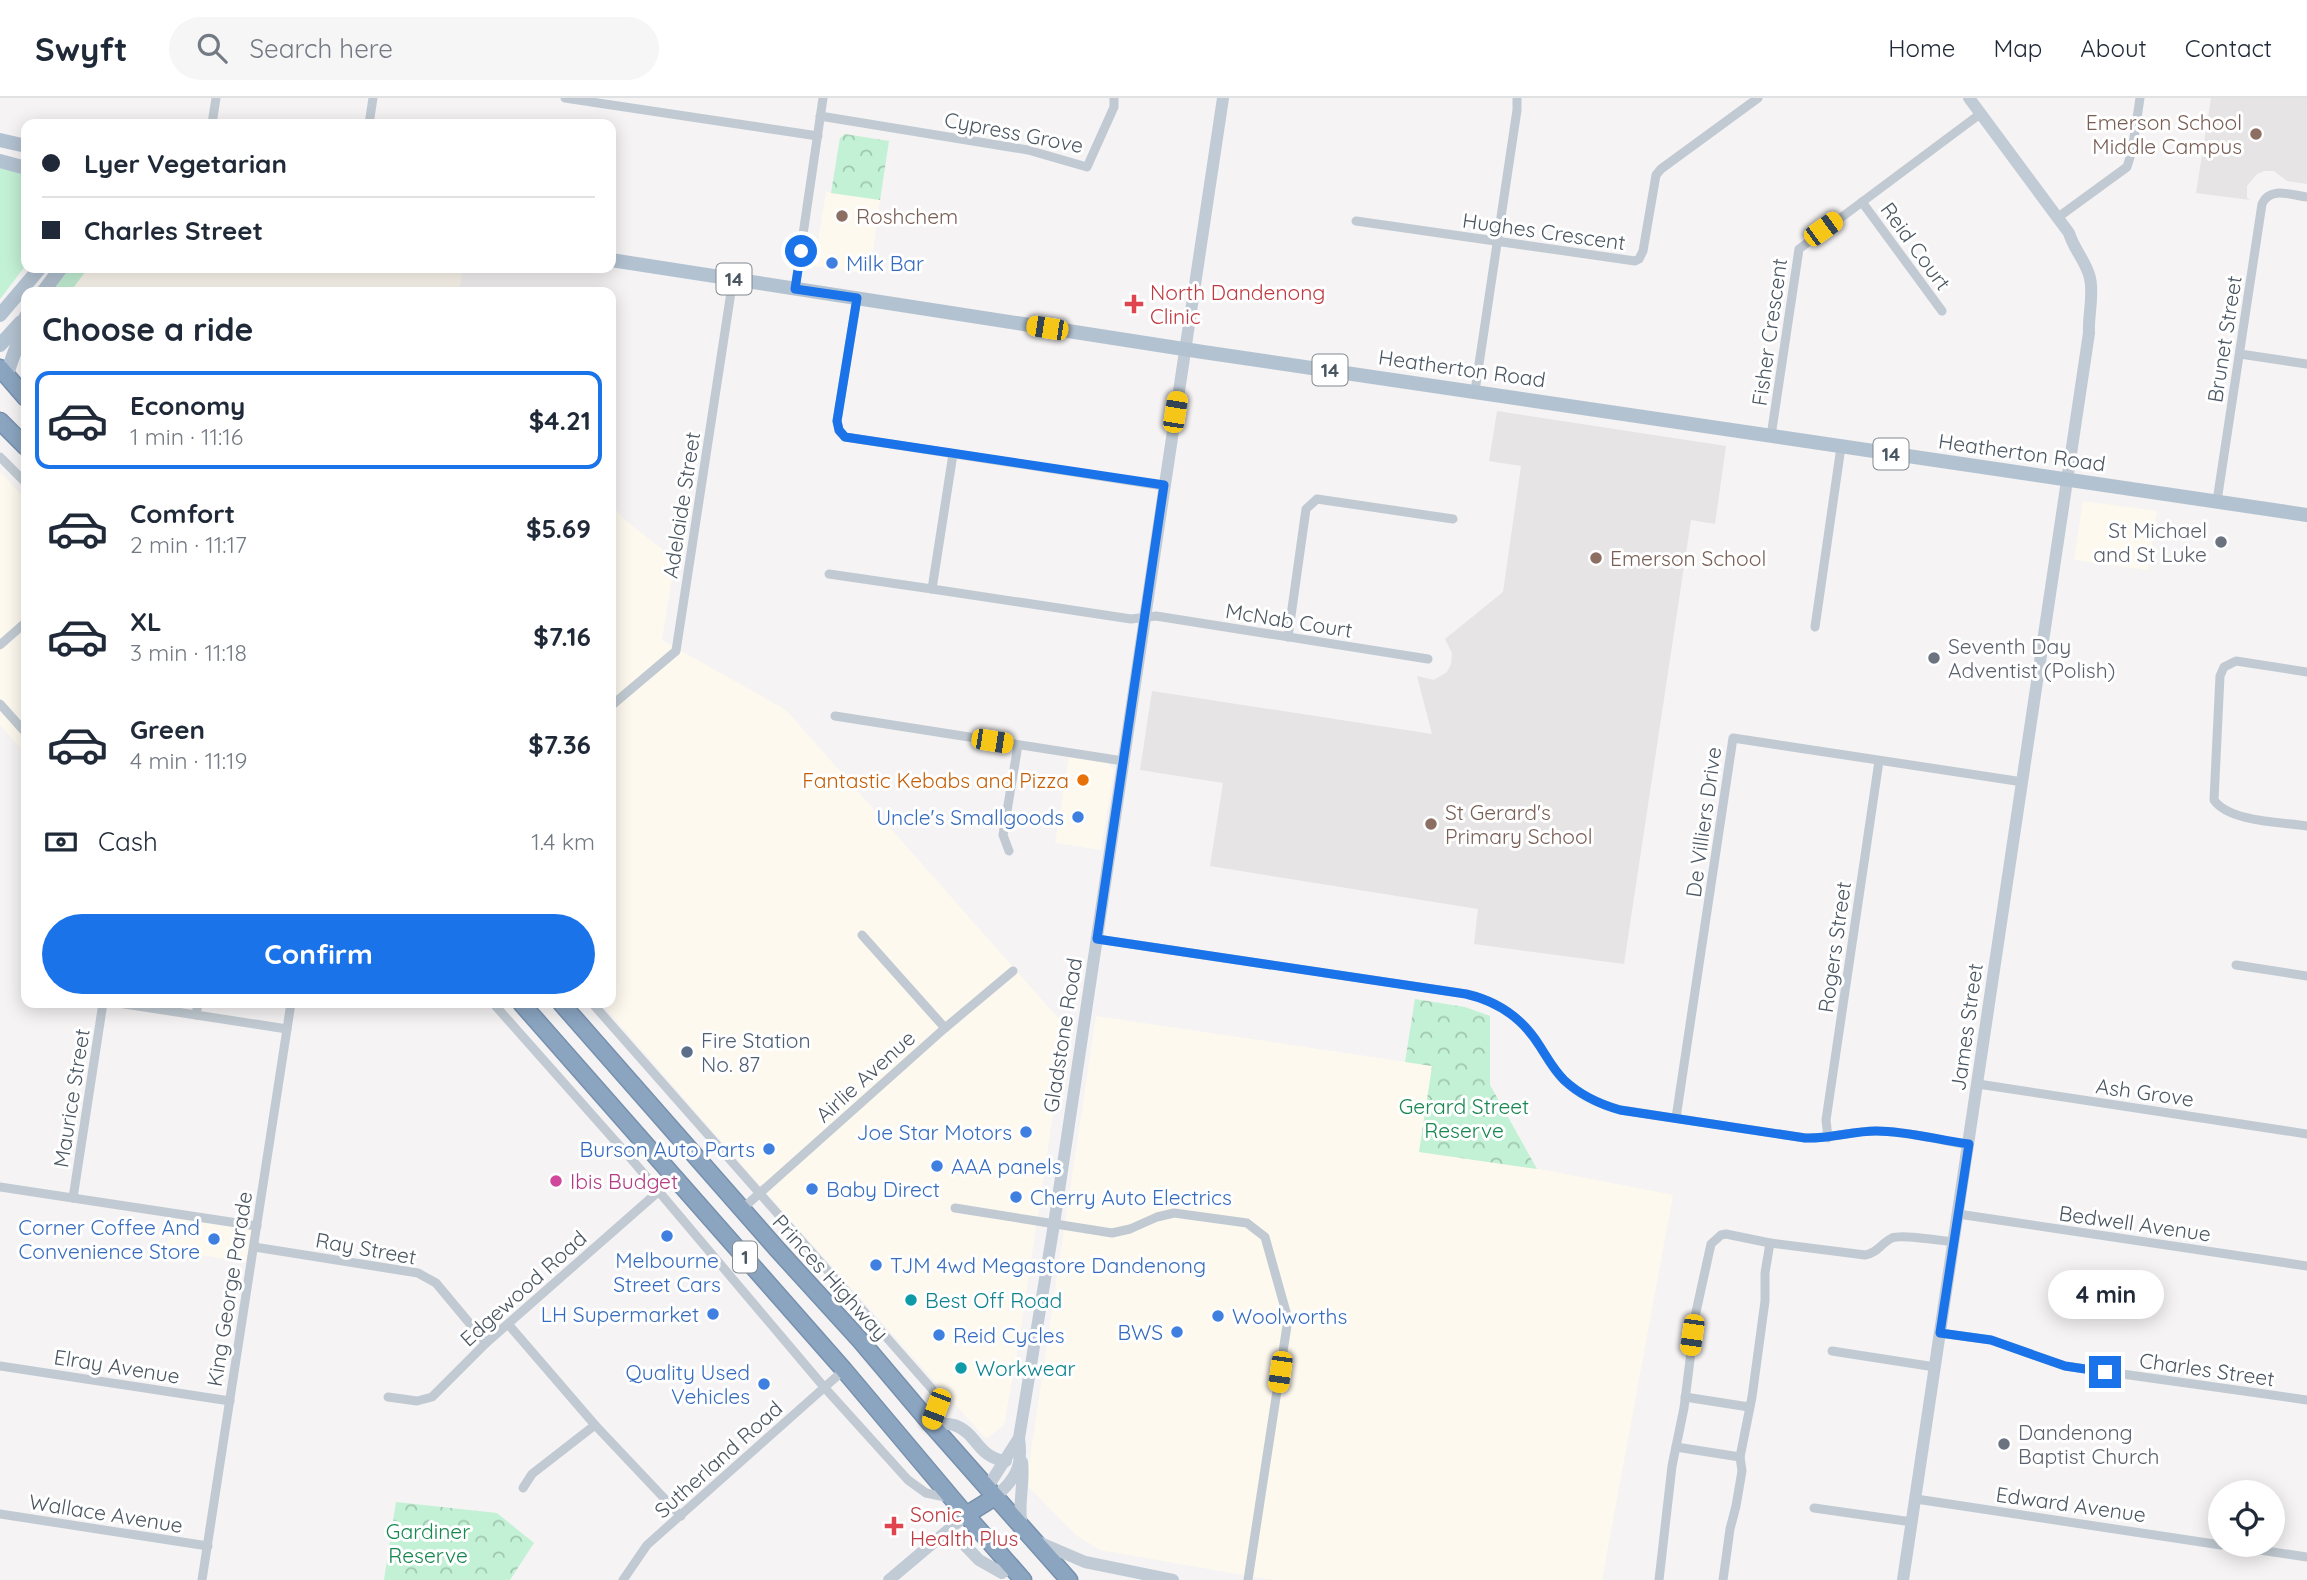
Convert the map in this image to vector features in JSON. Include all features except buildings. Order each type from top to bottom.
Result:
[{"type":"highway","points":[[3,372],[21,390]]},
{"type":"highway","points":[[0,421],[21,442]]},
{"type":"highway","name":"1","points":[[525,1008],[844,1370],[966,1515],[1005,1573],[1023,1580]]},
{"type":"highway","name":"Princes Highway","points":[[565,1008],[1069,1580]]},
{"type":"highway","points":[[966,1515],[991,1492]]},
{"type":"main road","name":"Gladstone Road","points":[[1027,1534],[1019,1506],[1023,1479],[1019,1438],[1054,1224],[1223,98]]},
{"type":"main road","name":"James Street","points":[[1903,1580],[2090,333],[2088,319],[2091,281],[2085,263],[2071,243],[2068,233],[1969,98]]},
{"type":"main road","points":[[0,140],[21,145]]},
{"type":"main road","points":[[0,161],[21,167]]},
{"type":"main road","name":"Heatherton Road","points":[[616,261],[1185,349],[2307,514]]},
{"type":"main road","points":[[23,287],[36,273]]},
{"type":"main road","points":[[0,314],[21,290]]},
{"type":"main road","points":[[0,345],[21,322]]},
{"type":"main road","points":[[3,372],[21,335]]},
{"type":"main road","points":[[931,1424],[957,1427],[968,1433],[990,1457],[1006,1461]]},
{"type":"main road","name":"Gladstone Road","points":[[991,1492],[1019,1438]]},
{"type":"main road","points":[[991,1492],[1014,1476],[1021,1454]]},
{"type":"main road","points":[[889,1580],[966,1515]]},
{"type":"main road","points":[[947,1532],[958,1538],[979,1560],[1005,1573]]},
{"type":"main road","points":[[1027,1534],[1079,1560],[1173,1580]]},
{"type":"main road","points":[[1118,1580],[1146,1576]]},
{"type":"street","points":[[213,119],[216,98]]},
{"type":"street","points":[[370,119],[373,98]]},
{"type":"street","points":[[565,98],[818,136]]},
{"type":"street","points":[[795,289],[823,98]]},
{"type":"street","name":"Cypress Grove","points":[[820,116],[1028,150],[1087,167],[1114,107],[1114,98]]},
{"type":"street","points":[[1475,391],[1517,98]]},
{"type":"street","name":"Hughes Crescent","points":[[1356,221],[1631,262],[1639,259],[1643,251],[1656,175],[1758,98]]},
{"type":"street","points":[[2057,218],[2127,167],[2140,98]]},
{"type":"street","name":"Fisher Crescent","points":[[1771,436],[1799,249],[1980,114]]},
{"type":"street","name":"Brunet Street","points":[[2217,501],[2262,204],[2269,194],[2307,197]]},
{"type":"street","name":"Reid Court","points":[[1862,202],[1942,311]]},
{"type":"street","name":"Adelaide Street","points":[[616,702],[676,651],[733,279]]},
{"type":"street","points":[[857,298],[837,421],[839,430],[849,438],[1164,485]]},
{"type":"street","points":[[2240,354],[2307,364]]},
{"type":"street","points":[[1815,626],[1841,447]]},
{"type":"street","points":[[932,589],[953,454]]},
{"type":"street","points":[[0,457],[21,478]]},
{"type":"street","points":[[1288,638],[1306,509],[1317,499],[1453,519]]},
{"type":"street","name":"McNab Court","points":[[830,574],[1131,619],[1156,616],[1427,659]]},
{"type":"street","points":[[0,645],[21,626]]},
{"type":"street","points":[[2307,672],[2236,661],[2224,667],[2220,676],[2214,800],[2219,808],[2231,815],[2307,826]]},
{"type":"street","points":[[0,704],[21,727]]},
{"type":"street","points":[[835,716],[1123,761]]},
{"type":"street","name":"De Villiers Drive","points":[[1676,1118],[1733,738],[2023,782]]},
{"type":"street","points":[[1009,851],[1003,835],[1018,745]]},
{"type":"street","name":"Rogers Street","points":[[1828,1138],[1826,1120],[1879,761]]},
{"type":"street","points":[[862,935],[945,1028]]},
{"type":"street","points":[[1097,939],[1481,998],[1504,1009],[1520,1022],[1570,1086],[1606,1106],[1620,1110],[1805,1138],[1882,1131],[1969,1144]]},
{"type":"street","points":[[2236,965],[2307,976]]},
{"type":"street","name":"Airlie Avenue","points":[[742,1209],[1013,971]]},
{"type":"street","name":"Maurice Street","points":[[73,1198],[102,1008]]},
{"type":"street","points":[[150,1008],[287,1029]]},
{"type":"street","points":[[196,1015],[197,1008]]},
{"type":"street","name":"King George Parade","points":[[202,1580],[290,1008]]},
{"type":"street","points":[[497,1008],[658,1191],[824,1387],[915,1487],[931,1495],[951,1498]]},
{"type":"street","points":[[596,1008],[932,1389],[937,1405],[931,1424]]},
{"type":"street","name":"Ash Grove","points":[[1978,1084],[2307,1134]]},
{"type":"street","points":[[580,1101],[608,1101]]},
{"type":"street","name":"Edgewood Road","points":[[388,1397],[417,1401],[432,1397],[486,1343],[675,1177]]},
{"type":"street","points":[[0,1187],[257,1226]]},
{"type":"street","points":[[955,1208],[1106,1232],[1118,1232],[1174,1213],[1247,1223],[1265,1237],[1288,1319],[1248,1580]]},
{"type":"street","name":"Bedwell Avenue","points":[[1958,1214],[2307,1266]]},
{"type":"street","points":[[1659,1580],[1696,1312],[1711,1244],[1726,1234],[1770,1243],[1865,1255],[1878,1251],[1886,1242],[1898,1236],[1954,1242]]},
{"type":"street","points":[[1723,1580],[1742,1471],[1740,1457],[1765,1301],[1765,1273],[1770,1243]]},
{"type":"street","name":"Ray Street","points":[[254,1247],[418,1273],[436,1283],[486,1343]]},
{"type":"street","points":[[508,1324],[595,1425],[681,1516]]},
{"type":"street","name":"Charles Street","points":[[1940,1333],[1991,1340],[2065,1366],[2307,1400]]},
{"type":"street","points":[[1832,1351],[1936,1367]]},
{"type":"street","name":"Elray Avenue","points":[[0,1366],[230,1401]]},
{"type":"street","name":"Sutherland Road","points":[[623,1580],[647,1545],[844,1370]]},
{"type":"street","points":[[1685,1397],[1749,1407]]},
{"type":"street","points":[[523,1488],[532,1474],[595,1425]]},
{"type":"street","points":[[1676,1447],[1740,1457]]},
{"type":"street","name":"Edward Avenue","points":[[1916,1499],[2208,1543]]},
{"type":"street","points":[[1814,1508],[1912,1521]]},
{"type":"street","name":"Wallace Avenue","points":[[0,1514],[208,1546]]},
{"type":"street","name":"Edward Avenue","points":[[2285,1554],[2307,1557]]},
{"type":"shaded area","name":"Emerson School Middle Campus","points":[[2211,98],[2307,98],[2307,184],[2287,181],[2274,171],[2264,171],[2257,174],[2247,186],[2247,198],[2250,200],[2196,193]]},
{"type":"shaded area","points":[[826,192],[880,200],[870,274],[814,266]]},
{"type":"shaded area","points":[[85,273],[462,273],[460,287],[74,287]]},
{"type":"shaded area","points":[[1497,411],[1726,446],[1715,524],[1691,520],[1624,964],[1474,944],[1478,909],[1210,866],[1223,783],[1140,770],[1152,691],[1432,734],[1417,676],[1434,680],[1447,672],[1452,653],[1445,639],[1503,592],[1521,466],[1489,461]]},
{"type":"shaded area","points":[[0,471],[21,494],[21,748],[0,725]]},
{"type":"shaded area","points":[[2083,501],[2157,511],[2148,570],[2074,560]]},
{"type":"shaded area","points":[[616,510],[625,520],[675,559],[662,640],[786,710],[1066,1027],[1004,1425],[986,1439],[605,1008],[616,1008]]},
{"type":"shaded area","points":[[1069,757],[1108,763],[1114,770],[1101,850],[1055,843]]},
{"type":"shaded area","points":[[1096,1016],[1433,1066],[1419,1152],[1545,1170],[1673,1195],[1602,1580],[1260,1578],[1100,1550],[1076,1535],[1026,1484]]},
{"type":"shaded area","points":[[171,1218],[251,1230],[246,1262],[166,1250]]},
{"type":"green space","points":[[845,134],[889,141],[880,200],[831,193],[840,138]]},
{"type":"green space","points":[[0,168],[21,173],[21,272],[0,299]]},
{"type":"green space","points":[[66,273],[84,273],[74,287],[56,287]]},
{"type":"green space","name":"Gerard Street Reserve","points":[[1415,999],[1465,1007],[1490,1016],[1490,1085],[1537,1169],[1419,1152],[1432,1066],[1405,1062]]},
{"type":"green space","name":"Gardiner Reserve","points":[[396,1502],[497,1513],[534,1543],[510,1580],[384,1580]]},
{"type":"place","name":"Emerson School Middle Campus","points":[[2256,134]]},
{"type":"place","name":"Roshchem","points":[[842,216]]},
{"type":"place","name":"Milk Bar","points":[[832,263]]},
{"type":"place","name":"North Dandenong Clinic","points":[[1134,304]]},
{"type":"place","name":"St Michael and St Luke","points":[[2221,542]]},
{"type":"place","name":"Emerson School","points":[[1596,558]]},
{"type":"place","name":"Seventh Day Adventist (Polish)","points":[[1934,658]]},
{"type":"place","name":"Fantastic Kebabs and Pizza","points":[[1083,780]]},
{"type":"place","name":"Uncle's Smallgoods","points":[[1078,817]]},
{"type":"place","name":"St Gerard's Primary School","points":[[1431,824]]},
{"type":"place","name":"Fire Station No. 87","points":[[687,1052]]},
{"type":"place","name":"Joe Star Motors","points":[[1026,1132]]},
{"type":"place","name":"Burson Auto Parts","points":[[769,1149]]},
{"type":"place","name":"AAA panels","points":[[937,1166]]},
{"type":"place","name":"Ibis Budget","points":[[556,1181]]},
{"type":"place","name":"Baby Direct","points":[[812,1189]]},
{"type":"place","name":"Cherry Auto Electrics","points":[[1016,1197]]},
{"type":"place","name":"Melbourne Street Cars","points":[[667,1236]]},
{"type":"place","name":"Corner Coffee And Convenience Store","points":[[214,1239]]},
{"type":"place","name":"TJM 4wd Megastore Dandenong","points":[[876,1265]]},
{"type":"place","name":"Best Off Road","points":[[911,1300]]},
{"type":"place","name":"LH Supermarket","points":[[713,1314]]},
{"type":"place","name":"Woolworths","points":[[1218,1316]]},
{"type":"place","name":"BWS","points":[[1177,1332]]},
{"type":"place","name":"Reid Cycles","points":[[939,1335]]},
{"type":"place","name":"Workwear","points":[[961,1368]]},
{"type":"place","name":"Quality Used Vehicles","points":[[764,1384]]},
{"type":"place","name":"Dandenong Baptist Church","points":[[2004,1444]]},
{"type":"place","name":"Sonic Health Plus","points":[[894,1526]]},
{"type":"route","points":[[801,251],[795,289],[857,298],[837,421],[839,430],[845,437],[1164,485],[1097,939],[1481,998],[1513,1015],[1532,1034],[1555,1070],[1570,1086],[1597,1102],[1620,1110],[1805,1138],[1882,1131],[1969,1144],[1940,1333],[1991,1340],[2065,1366],[2105,1372]]}]
